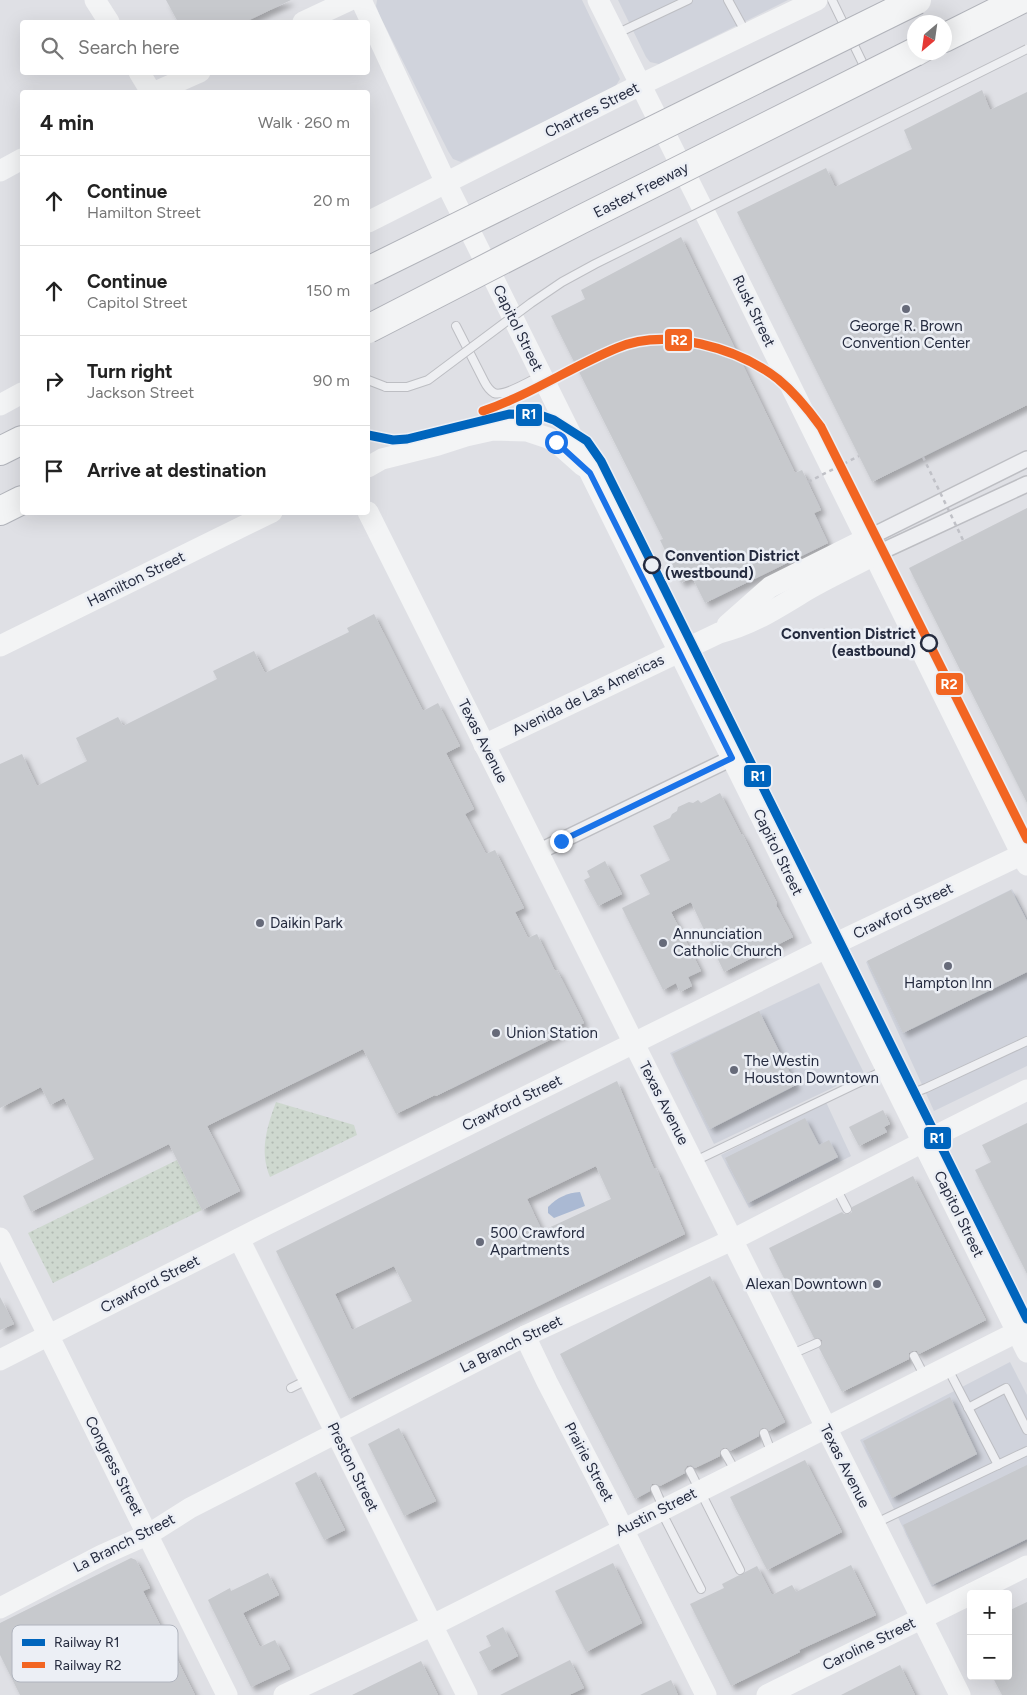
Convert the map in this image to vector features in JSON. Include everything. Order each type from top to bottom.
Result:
[{"type":"highway","points":[[370,270],[917,0]]},
{"type":"highway","points":[[952,34],[1020,0]]},
{"type":"highway","name":"Eastex Freeway","points":[[370,328],[589,216],[910,60]]},
{"type":"highway","points":[[0,451],[20,441]]},
{"type":"highway","points":[[0,512],[20,501]]},
{"type":"street","points":[[95,0],[108,20]]},
{"type":"street","points":[[307,20],[350,0]]},
{"type":"street","name":"Capitol Street","points":[[361,0],[446,183],[541,375],[923,1142],[1022,1329],[1027,1352]]},
{"type":"street","name":"Rusk Street","points":[[598,0],[642,84],[1025,857]]},
{"type":"street","name":"Chartres Street","points":[[370,221],[642,84],[817,0]]},
{"type":"street","points":[[141,75],[150,90]]},
{"type":"street","points":[[160,90],[193,75]]},
{"type":"street","points":[[0,171],[20,160]]},
{"type":"street","points":[[0,405],[20,395]]},
{"type":"street","points":[[370,466],[382,459],[493,430],[526,432],[548,438],[556,442],[590,473]]},
{"type":"street","name":"Avenida de Las Americas","points":[[484,745],[718,633],[740,628],[773,611],[870,547],[1027,459]]},
{"type":"street","name":"Avenida de Las Americas","points":[[870,547],[1027,484]]},
{"type":"street","name":"Hamilton Street","points":[[0,646],[266,515]]},
{"type":"street","name":"Texas Avenue","points":[[369,515],[960,1695]]},
{"type":"street","points":[[538,852],[732,758]]},
{"type":"street","name":"Crawford Street","points":[[0,1360],[239,1239],[826,948],[1025,857]]},
{"type":"street","name":"La Branch Street","points":[[0,1608],[102,1555],[149,1534],[190,1508],[526,1336],[732,1240],[1027,1090]]},
{"type":"street","name":"Congress Street","points":[[0,1238],[149,1534],[227,1695]]},
{"type":"street","name":"Preston Street","points":[[239,1239],[300,1384],[336,1432],[467,1695]]},
{"type":"street","name":"Austin Street","points":[[284,1695],[431,1626],[1022,1329]]},
{"type":"street","name":"Prairie Street","points":[[526,1336],[547,1382],[706,1695]]},
{"type":"street","name":"Caroline Street","points":[[979,1590],[1027,1566]]},
{"type":"street","name":"Caroline Street","points":[[767,1695],[967,1596]]},
{"type":"lane","points":[[616,34],[688,0]]},
{"type":"lane","points":[[728,0],[746,34]]},
{"type":"lane","points":[[832,0],[872,84]]},
{"type":"lane","points":[[370,381],[386,387],[396,388],[407,387],[428,380],[562,282],[604,259],[1027,49]]},
{"type":"lane","points":[[456,326],[488,388],[494,392],[505,393],[541,375]]},
{"type":"lane","points":[[901,1097],[930,1087],[1027,1041]]},
{"type":"lane","points":[[693,1162],[887,1070]]},
{"type":"lane","points":[[835,1187],[847,1209]]},
{"type":"lane","points":[[790,1355],[817,1343]]},
{"type":"lane","points":[[914,1356],[925,1377]]},
{"type":"lane","points":[[947,1367],[998,1465]]},
{"type":"lane","points":[[968,1408],[1006,1388],[1027,1430]]},
{"type":"lane","points":[[764,1433],[772,1454]]},
{"type":"lane","points":[[875,1524],[1027,1451]]},
{"type":"lane","points":[[725,1453],[736,1472]]},
{"type":"lane","points":[[690,1471],[740,1570]]},
{"type":"lane","points":[[655,1489],[662,1509],[702,1590]]},
{"type":"path","points":[[808,482],[860,456]]},
{"type":"path","points":[[923,457],[963,540]]},
{"type":"shaded area","points":[[377,0],[582,0],[620,79],[615,87],[461,162],[453,159],[448,151],[380,16],[376,6]]},
{"type":"shaded area","points":[[618,0],[788,0],[659,64],[650,62],[646,57]]},
{"type":"shaded area","points":[[1012,889],[1027,918],[1027,1066],[934,1111],[866,962]]},
{"type":"shaded area","points":[[819,983],[864,1073],[714,1144],[670,1053]]},
{"type":"shaded area","points":[[276,1102],[354,1125],[357,1135],[270,1177],[265,1158],[265,1148],[267,1130]]},
{"type":"shaded area","points":[[826,1102],[851,1156],[749,1208],[721,1155]]},
{"type":"shaded area","points":[[177,1160],[202,1210],[53,1283],[28,1233]]},
{"type":"shaded area","points":[[1010,1362],[1027,1395],[1027,1542],[932,1587],[860,1440]]},
{"type":"water","points":[[580,1192],[585,1206],[554,1218],[548,1213],[548,1207],[559,1198],[571,1193]]},
{"type":"building","points":[[166,0],[291,0],[249,20],[177,20]]},
{"type":"building","name":"George R. Brown Convention Center","points":[[982,90],[990,110],[1027,92],[1027,405],[872,482],[737,212],[826,168],[835,187],[912,149],[904,130]]},
{"type":"building","points":[[681,237],[795,473],[802,470],[821,510],[814,513],[828,543],[705,603],[692,577],[681,583],[660,540],[663,539],[551,316],[585,299],[581,290]]},
{"type":"building","points":[[1027,508],[1027,803],[909,568]]},
{"type":"building","name":"Daikin Park","points":[[374,614],[423,711],[438,703],[460,746],[446,753],[474,809],[465,814],[486,854],[495,850],[524,908],[515,912],[528,938],[537,934],[584,1023],[396,1114],[363,1049],[207,1126],[240,1191],[202,1210],[169,1144],[31,1212],[23,1196],[94,1159],[64,1098],[50,1105],[41,1087],[0,1108],[0,764],[22,754],[37,786],[87,761],[76,738],[118,717],[123,726],[217,679],[213,671],[254,651],[265,673],[349,632],[347,628]]},
{"type":"building","points":[[720,793],[743,835],[793,937],[724,972],[691,902],[671,912],[701,971],[688,977],[692,986],[680,992],[676,983],[663,990],[622,908],[650,894],[640,875],[670,860],[653,826],[670,818],[677,811],[678,807],[698,800],[701,803]]},
{"type":"building","points":[[605,861],[622,894],[598,906],[584,880],[590,877],[587,871]]},
{"type":"building","name":"Hampton Inn","points":[[1011,890],[1027,921],[1027,972],[903,1033],[867,961]]},
{"type":"building","name":"The Westin Houston Downtown","points":[[759,1011],[796,1085],[710,1129],[672,1054]]},
{"type":"building","name":"500 Crawford Apartments","points":[[617,1081],[654,1169],[656,1168],[685,1234],[349,1399],[276,1251]],"holes":[[[596,1166],[611,1199],[542,1231],[527,1199]],[[394,1266],[412,1301],[352,1330],[335,1294]]]},
{"type":"building","points":[[883,1110],[890,1124],[884,1127],[887,1132],[859,1146],[849,1127]]},
{"type":"building","points":[[805,1118],[819,1145],[829,1140],[838,1157],[748,1203],[725,1158]]},
{"type":"building","points":[[1027,1123],[1027,1274],[975,1170],[991,1162],[982,1145]]},
{"type":"building","name":"Alexan Downtown","points":[[913,1176],[986,1320],[919,1354],[917,1351],[912,1351],[909,1353],[909,1359],[842,1392],[819,1348],[822,1340],[814,1338],[769,1248],[842,1212],[849,1214],[852,1212],[852,1207]]},
{"type":"building","points":[[710,1276],[785,1422],[769,1431],[762,1428],[759,1436],[730,1451],[727,1448],[723,1448],[720,1451],[720,1456],[695,1468],[691,1465],[687,1466],[684,1470],[685,1473],[660,1486],[652,1484],[650,1491],[635,1499],[560,1354]]},
{"type":"building","points":[[0,1297],[14,1324],[0,1330]]},
{"type":"building","points":[[950,1397],[977,1454],[892,1498],[863,1441]]},
{"type":"building","points":[[399,1428],[436,1501],[404,1516],[368,1444]]},
{"type":"building","points":[[805,1460],[842,1532],[767,1570],[730,1497]]},
{"type":"building","points":[[1027,1465],[1027,1539],[932,1585],[903,1525]]},
{"type":"building","points":[[316,1472],[345,1530],[324,1540],[295,1483]]},
{"type":"building","points":[[131,1558],[136,1560],[150,1588],[143,1591],[160,1625],[12,1625],[12,1679],[0,1655],[0,1623]]},
{"type":"building","points":[[613,1563],[642,1623],[586,1652],[555,1591]]},
{"type":"building","points":[[851,1565],[876,1615],[799,1650],[800,1652],[731,1686],[690,1604],[724,1588],[722,1584],[757,1566],[772,1595],[792,1585],[796,1592]]},
{"type":"building","points":[[268,1573],[279,1595],[243,1613],[260,1647],[275,1640],[290,1669],[251,1687],[208,1600],[230,1588],[231,1591]]},
{"type":"building","points":[[1027,1602],[1027,1695],[1002,1695],[994,1680],[1012,1680],[1012,1609]]},
{"type":"building","points":[[503,1627],[518,1656],[489,1671],[479,1652],[491,1646],[486,1636]]},
{"type":"building","points":[[570,1660],[584,1688],[569,1695],[500,1695]]},
{"type":"building","points":[[178,1661],[195,1695],[20,1695],[14,1682],[178,1682]]},
{"type":"building","points":[[421,1661],[438,1695],[352,1695]]},
{"type":"building","points":[[900,1665],[915,1695],[841,1695]]},
{"type":"building","points":[[671,1680],[678,1695],[640,1695]]},
{"type":"rail line","name":"R2","points":[[483,411],[517,397],[617,348],[636,342],[679,340],[701,344],[743,358],[778,379],[801,402],[821,427],[1027,839]]},
{"type":"rail line","name":"R1","points":[[370,435],[393,440],[407,439],[509,414],[540,415],[554,420],[587,441],[601,461],[1027,1319]]},
{"type":"place","name":"George R. Brown Convention Center","points":[[906,309]]},
{"type":"place","name":"Convention District (westbound)","points":[[652,565]]},
{"type":"place","name":"Convention District (eastbound)","points":[[929,643]]},
{"type":"place","name":"Daikin Park","points":[[260,923]]},
{"type":"place","name":"Annunciation Catholic Church","points":[[663,943]]},
{"type":"place","name":"Hampton Inn","points":[[948,966]]},
{"type":"place","name":"Union Station","points":[[496,1033]]},
{"type":"place","name":"The Westin Houston Downtown","points":[[734,1070]]},
{"type":"place","name":"500 Crawford Apartments","points":[[480,1242]]},
{"type":"place","name":"Alexan Downtown","points":[[877,1284]]},
{"type":"route","points":[[556,442],[590,473],[732,758],[561,841]]}]
